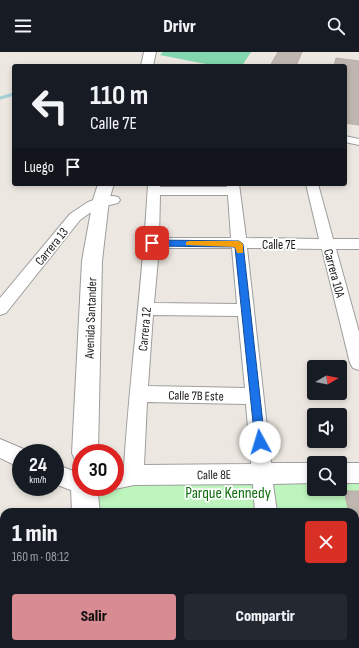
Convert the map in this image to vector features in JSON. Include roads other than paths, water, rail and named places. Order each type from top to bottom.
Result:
[{"type":"street","points":[[139,64],[142,52]]},
{"type":"street","points":[[147,64],[150,52]]},
{"type":"street","points":[[347,139],[359,142]]},
{"type":"street","name":"Carrera 10A","points":[[313,186],[359,363]]},
{"type":"street","points":[[154,187],[233,188],[266,508]]},
{"type":"street","name":"Carrera 12","points":[[124,476],[138,394],[152,243],[154,187]]},
{"type":"street","name":"Carrera 13","points":[[0,309],[75,217],[82,210],[109,192]]},
{"type":"street","name":"Avenida Santander","points":[[85,444],[92,261],[109,192]]},
{"type":"street","name":"Avenida Santander","points":[[98,444],[102,261],[109,192]]},
{"type":"street","name":"Calle 7E","points":[[152,243],[359,244]]},
{"type":"street","points":[[146,309],[246,310]]},
{"type":"street","name":"Calle 7B Este","points":[[138,394],[255,396]]},
{"type":"street","points":[[0,448],[12,454]]},
{"type":"street","name":"Calle 8E","points":[[124,476],[307,473]]},
{"type":"street","points":[[347,473],[359,473]]},
{"type":"street","points":[[85,496],[86,508]]},
{"type":"street","points":[[98,496],[99,508]]},
{"type":"waterway","points":[[0,98],[12,95]]},
{"type":"park label","name":"Parque Kennedy","points":[[228,492]]}]
